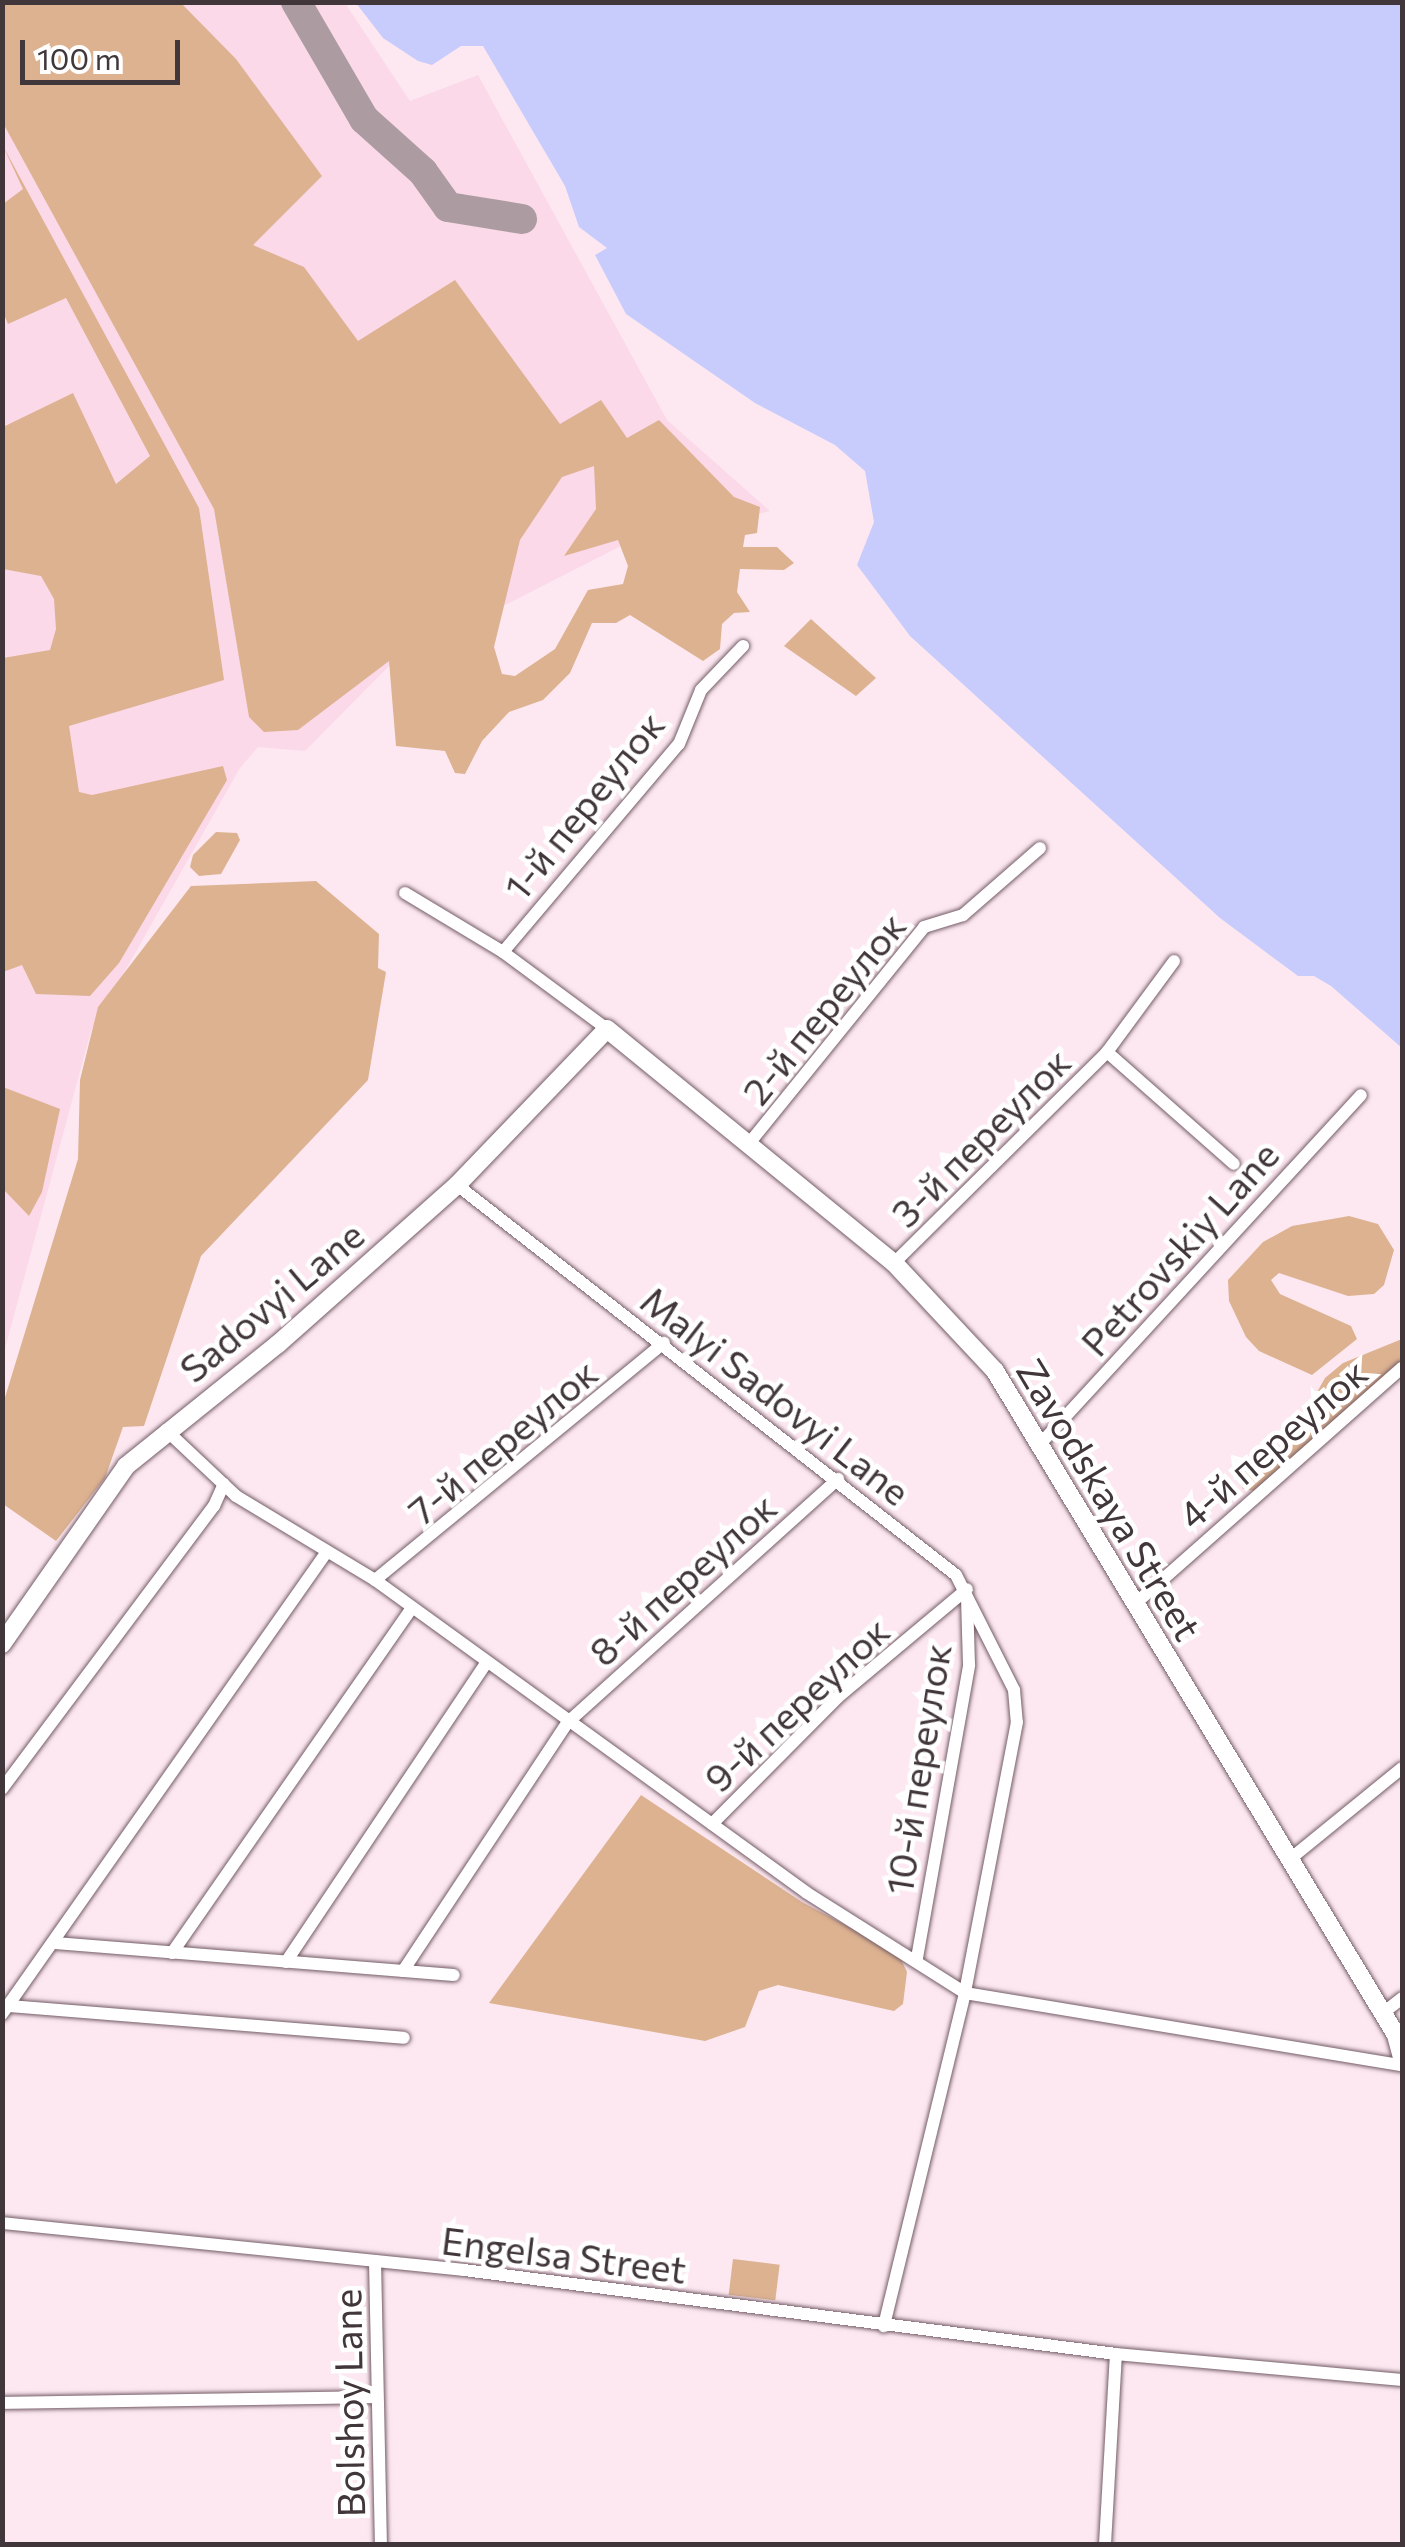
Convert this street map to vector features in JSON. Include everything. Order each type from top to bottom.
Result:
[{"type":"street","name":"1-й переулок","points":[[503,952],[679,744],[701,690],[743,646]]},
{"type":"street","name":"2-й переулок","points":[[751,1142],[924,926],[964,915],[1040,848]]},
{"type":"street","name":"Zavodskaya Street","points":[[405,892],[503,952],[751,1142],[894,1263],[995,1371],[1042,1442],[1383,2013],[1402,2061]]},
{"type":"street","name":"3-й переулок","points":[[894,1263],[1107,1052],[1174,961]]},
{"type":"street","name":"Sadovyi Lane","points":[[2,1644],[126,1466],[166,1430],[278,1344],[457,1185],[607,1029]]},
{"type":"street","name":"3-й переулок","points":[[1107,1052],[1234,1164]]},
{"type":"street","name":"Petrovskiy Lane","points":[[1042,1442],[1361,1096]]},
{"type":"street","name":"Malyi Sadovyi Lane","points":[[457,1185],[838,1480],[967,1589],[1014,1690],[1017,1722],[964,1993]]},
{"type":"street","name":"7-й переулок","points":[[375,1580],[664,1344]]},
{"type":"street","name":"4-й переулок","points":[[1136,1603],[1402,1368]]},
{"type":"street","points":[[166,1430],[224,1484],[326,1553],[375,1580],[410,1610],[807,1893],[917,1958],[964,1993],[1402,2061]]},
{"type":"street","name":"8-й переулок","points":[[403,1971],[567,1723],[838,1480]]},
{"type":"street","points":[[2,1789],[214,1506],[224,1484]]},
{"type":"street","points":[[6,2010],[326,1553]]},
{"type":"street","name":"9-й переулок","points":[[712,1824],[838,1697],[967,1589]]},
{"type":"street","name":"10-й переулок","points":[[917,1958],[969,1665],[967,1589]]},
{"type":"street","points":[[172,1953],[410,1610]]},
{"type":"street","points":[[286,1962],[486,1663]]},
{"type":"street","points":[[1290,1859],[1402,1768]]},
{"type":"street","points":[[55,1943],[454,1975]]},
{"type":"street","points":[[884,2326],[964,1993]]},
{"type":"street","points":[[1383,2013],[1402,1998]]},
{"type":"street","points":[[6,2010],[404,2038]]},
{"type":"street","name":"Engelsa Street","points":[[2,2223],[375,2261],[1116,2354],[1402,2380]]},
{"type":"street","name":"Bolshoy Lane","points":[[375,2261],[374,2396],[381,2544]]},
{"type":"street","points":[[1105,2544],[1116,2354]]},
{"type":"street","points":[[2,2404],[374,2396]]},
{"type":"shaded area","points":[[2,3],[181,3],[236,59],[322,176],[253,245],[304,267],[358,341],[455,280],[560,424],[601,400],[627,438],[659,420],[734,497],[760,507],[757,533],[745,535],[743,547],[777,547],[794,563],[784,570],[740,569],[737,592],[750,612],[734,613],[722,624],[720,649],[703,661],[630,615],[616,623],[592,623],[570,673],[543,700],[509,712],[482,741],[465,774],[455,773],[445,751],[396,746],[389,661],[298,730],[264,732],[249,717],[214,509],[3,123]],"holes":[[[594,466],[596,509],[564,556],[618,540],[628,566],[623,584],[588,590],[555,649],[515,676],[502,674],[494,647],[520,540],[562,477]]]},
{"type":"shaded area","points":[[3,3],[345,3],[410,101],[478,75],[667,420],[770,511],[621,546],[393,662],[305,751],[258,747],[240,768],[91,1031],[3,1356]]},
{"type":"shaded area","points":[[3,146],[199,508],[224,680],[69,726],[79,792],[92,795],[223,766],[227,780],[119,963],[90,996],[36,994],[22,965],[3,972],[3,658],[50,650],[56,629],[54,599],[41,576],[3,569],[3,427],[73,393],[116,484],[150,456],[66,298],[8,324],[3,312],[3,204],[23,189]]},
{"type":"shaded area","points":[[811,619],[876,678],[856,696],[784,646]]},
{"type":"shaded area","points":[[216,832],[237,833],[240,840],[221,874],[199,876],[190,867],[193,855]]},
{"type":"shaded area","points":[[316,881],[379,934],[378,968],[386,972],[368,1080],[201,1256],[144,1426],[123,1427],[105,1478],[56,1541],[3,1504],[3,1404],[78,1159],[80,1080],[98,1007],[191,886]]},
{"type":"shaded area","points":[[3,1087],[60,1109],[42,1192],[29,1216],[3,1189]]},
{"type":"shaded area","points":[[1349,1216],[1378,1224],[1394,1250],[1384,1285],[1374,1294],[1348,1296],[1279,1273],[1271,1280],[1280,1294],[1351,1326],[1357,1339],[1312,1375],[1259,1351],[1246,1337],[1229,1301],[1228,1280],[1263,1242],[1292,1226]]},
{"type":"shaded area","points":[[1402,1339],[1402,1362],[1255,1491],[1243,1489],[1237,1476],[1256,1455],[1286,1447],[1325,1378],[1343,1363]]},
{"type":"shaded area","points":[[641,1795],[802,1902],[898,1953],[907,1972],[903,2004],[894,2011],[778,1985],[759,1991],[745,2027],[705,2041],[489,2003]]},
{"type":"shaded area","points":[[733,2259],[780,2265],[775,2300],[729,2295]]},
{"type":"water","points":[[356,3],[1402,3],[1402,1048],[1331,986],[1314,976],[1298,976],[1220,918],[910,636],[857,565],[874,522],[865,471],[835,445],[755,403],[626,314],[595,255],[607,248],[579,227],[565,186],[483,46],[461,46],[432,65],[418,61],[383,38]]},
{"type":"taxiway","points":[[296,2],[364,119],[423,172],[448,207],[522,219]]}]
